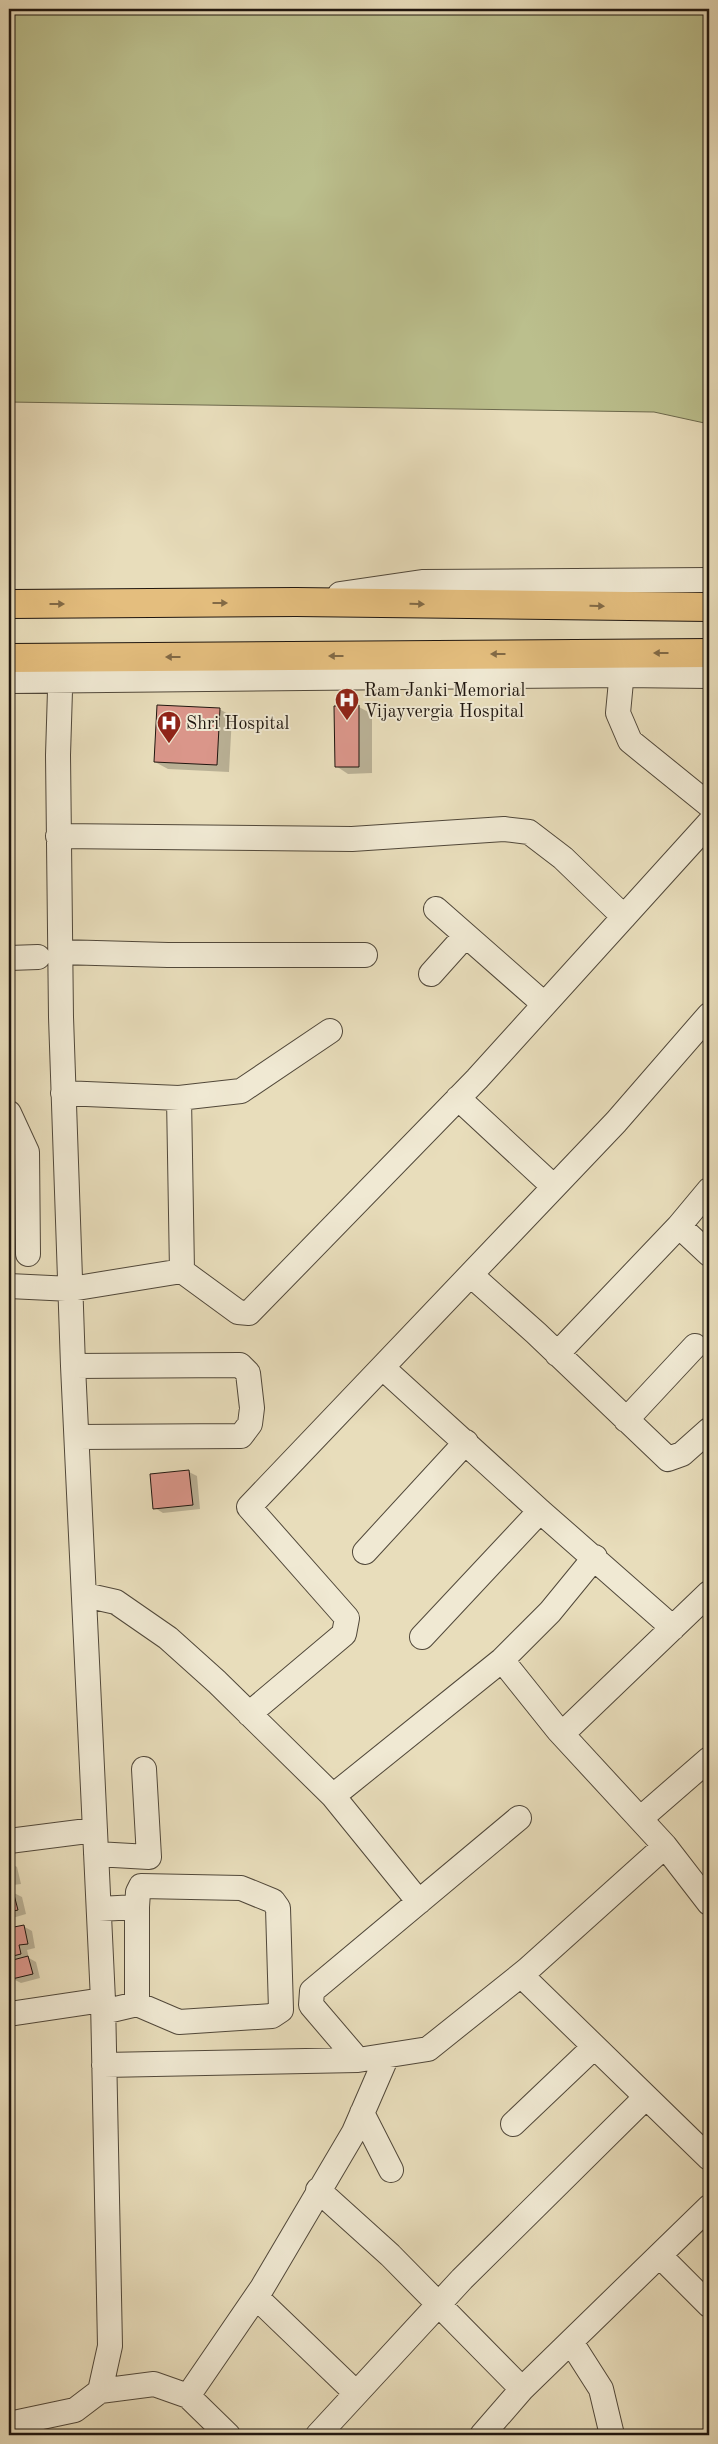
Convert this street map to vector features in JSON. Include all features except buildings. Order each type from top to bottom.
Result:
[{"type":"main road","points":[[9,604],[296,602],[571,593],[709,607]]},
{"type":"main road","points":[[9,658],[60,669],[623,664],[709,653]]},
{"type":"street","points":[[571,593],[709,580]]},
{"type":"street","points":[[709,676],[623,664],[618,713],[630,741],[709,805]]},
{"type":"street","points":[[9,681],[60,669],[58,836],[49,954],[63,1093],[76,1437],[85,1595],[103,2006],[110,2346],[100,2391]]},
{"type":"street","points":[[9,1286],[71,1289],[182,1271],[238,1312],[249,1313],[458,1098],[709,823]]},
{"type":"street","points":[[58,836],[352,838],[504,829],[529,832],[563,858],[624,917]]},
{"type":"street","points":[[436,909],[544,1004]]},
{"type":"street","points":[[431,974],[465,936]]},
{"type":"street","points":[[9,958],[49,954],[365,955]]},
{"type":"street","points":[[249,1714],[344,1634],[347,1618],[242,1500],[383,1368],[616,1122],[709,1015]]},
{"type":"street","points":[[63,1093],[179,1098],[241,1092],[330,1031]]},
{"type":"street","points":[[179,1098],[182,1271]]},
{"type":"street","points":[[458,1098],[554,1187]]},
{"type":"street","points":[[9,1113],[27,1152],[28,1254]]},
{"type":"street","points":[[557,1354],[679,1226],[709,1190]]},
{"type":"street","points":[[679,1226],[709,1254]]},
{"type":"street","points":[[471,1275],[668,1459],[682,1454],[709,1430]]},
{"type":"street","points":[[626,1420],[695,1346]]},
{"type":"street","points":[[73,1366],[240,1365],[248,1374],[252,1408],[250,1424],[241,1436],[76,1437]]},
{"type":"street","points":[[383,1368],[540,1511],[673,1628]]},
{"type":"street","points":[[365,1552],[466,1442]]},
{"type":"street","points":[[422,1636],[540,1511]]},
{"type":"street","points":[[333,1796],[502,1660],[550,1612],[595,1558]]},
{"type":"street","points":[[562,1734],[709,1593]]},
{"type":"street","points":[[85,1595],[116,1602],[168,1638],[217,1682],[333,1796],[419,1902]]},
{"type":"street","points":[[502,1660],[562,1734],[664,1846],[709,1903]]},
{"type":"street","points":[[640,1820],[709,1759]]},
{"type":"street","points":[[144,1769],[149,1857],[166,1878],[264,1885]]},
{"type":"street","points":[[358,2060],[312,2005],[312,1991],[519,1818]]},
{"type":"street","points":[[9,1841],[96,1830]]},
{"type":"street","points":[[104,2065],[358,2060],[428,2049],[521,1974],[664,1846]]},
{"type":"street","points":[[96,1854],[149,1857]]},
{"type":"street","points":[[9,2014],[137,2004],[179,2022],[272,2016],[281,2010],[278,1908],[273,1902],[241,1888],[141,1886],[138,1892],[137,1907],[137,2004]]},
{"type":"street","points":[[99,1909],[137,1907]]},
{"type":"street","points":[[521,1974],[709,2158]]},
{"type":"street","points":[[513,2124],[594,2047]]},
{"type":"street","points":[[188,2396],[256,2297],[354,2132],[387,2056]]},
{"type":"street","points":[[318,2435],[438,2304],[540,2200],[646,2097]]},
{"type":"street","points":[[362,2113],[391,2170]]},
{"type":"street","points":[[318,2190],[390,2256],[522,2389]]},
{"type":"street","points":[[482,2435],[522,2389],[709,2207]]},
{"type":"street","points":[[660,2256],[709,2305]]},
{"type":"street","points":[[256,2297],[356,2393]]},
{"type":"street","points":[[571,2342],[601,2389],[612,2435]]},
{"type":"street","points":[[9,2424],[75,2410],[100,2391],[154,2384],[188,2396],[228,2435]]},
{"type":"green space","points":[[9,9],[709,9],[709,424],[654,412],[9,402]]},
{"type":"place","name":"Ram Janki Memorial Vijayvergia Hospital","points":[[347,721]]},
{"type":"place","name":"Shri Hospital","points":[[169,744]]}]
